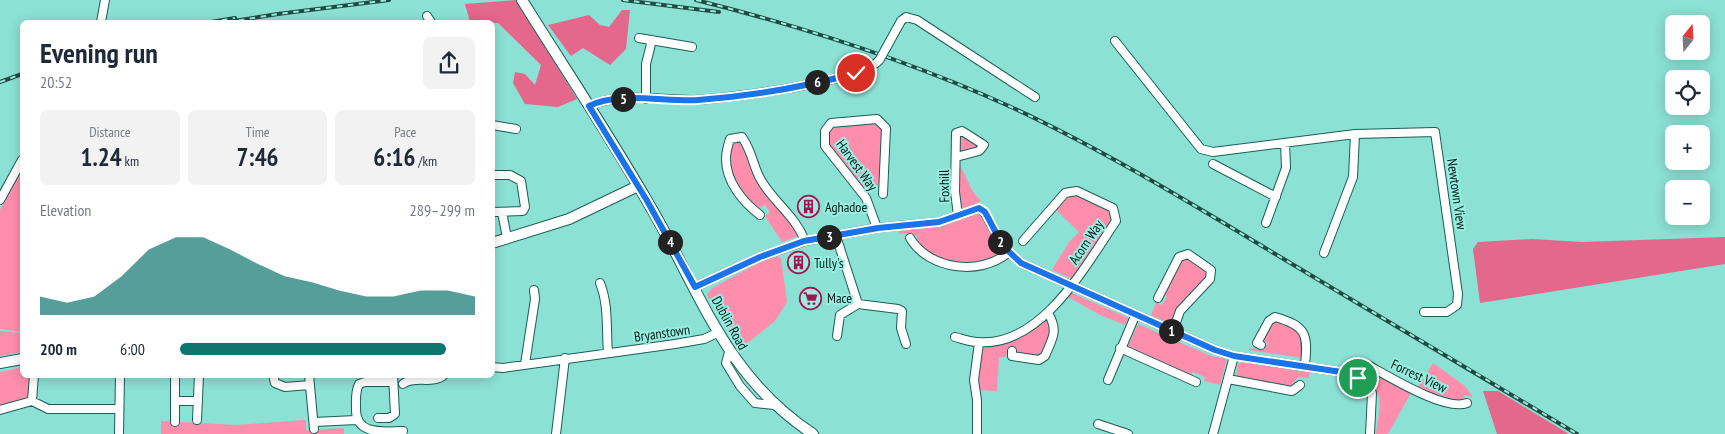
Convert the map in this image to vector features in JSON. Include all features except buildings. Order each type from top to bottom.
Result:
[{"type":"main road","name":"Dublin Road","points":[[522,0],[638,186],[695,287],[717,334],[729,352],[774,405],[813,434]]},
{"type":"main road","points":[[495,242],[569,219],[638,186]]},
{"type":"main road","points":[[0,363],[20,359]]},
{"type":"street","points":[[101,20],[105,0]]},
{"type":"street","points":[[589,106],[606,99],[697,100],[780,89],[836,78],[871,67],[880,59],[906,17],[918,20],[1035,97]]},
{"type":"street","points":[[639,38],[692,47]]},
{"type":"street","points":[[646,99],[646,64],[652,40]]},
{"type":"street","name":"Newtown View","points":[[1115,41],[1201,149],[1213,152],[1354,134],[1435,132],[1458,294],[1457,304],[1447,312],[1424,312]]},
{"type":"street","name":"Harvest Way","points":[[878,228],[866,198],[825,146],[825,131],[830,123],[877,119],[886,128],[883,194]]},
{"type":"street","points":[[495,126],[516,129]]},
{"type":"street","points":[[1324,253],[1353,177],[1354,134]]},
{"type":"street","points":[[760,215],[745,203],[732,182],[726,159],[730,139],[742,137],[751,150],[761,180],[798,225],[804,241]]},
{"type":"street","points":[[1266,223],[1286,168],[1285,143]]},
{"type":"street","name":"Foxhill","points":[[956,157],[956,205],[958,215]]},
{"type":"street","points":[[0,200],[20,164]]},
{"type":"street","points":[[1213,164],[1276,197]]},
{"type":"street","points":[[495,174],[510,176],[521,180],[525,207],[523,211],[495,212]]},
{"type":"street","name":"Acorn Way","points":[[1023,241],[1065,193],[1077,191],[1113,208],[1116,221],[1070,286]]},
{"type":"street","points":[[695,287],[760,257],[804,241],[878,228],[939,222],[982,209],[1008,253],[1021,263],[1135,316],[1234,356],[1305,365],[1348,373],[1358,378],[1372,393],[1370,434]]},
{"type":"street","points":[[502,212],[507,238]]},
{"type":"street","points":[[836,236],[858,304]]},
{"type":"street","points":[[910,238],[916,248],[927,257],[950,264],[977,266],[991,264],[1008,253]]},
{"type":"street","points":[[1158,298],[1179,258],[1188,254],[1211,270],[1210,279],[1180,311],[1173,331]]},
{"type":"street","points":[[600,283],[608,315],[608,353]]},
{"type":"street","points":[[955,338],[978,342],[998,341],[1017,334],[1048,314],[1070,286]]},
{"type":"street","points":[[525,364],[535,299],[534,290]]},
{"type":"street","points":[[837,336],[840,315],[858,304],[902,311],[901,328],[906,344]]},
{"type":"street","points":[[1012,351],[1012,356],[1039,360],[1045,356],[1055,332],[1054,323],[1048,314]]},
{"type":"street","points":[[1108,380],[1135,316]]},
{"type":"street","points":[[1261,345],[1257,343],[1269,321],[1275,317],[1287,320],[1305,334],[1307,341],[1305,365]]},
{"type":"street","name":"Bryanstown","points":[[495,368],[704,339],[717,334]]},
{"type":"street","points":[[977,434],[978,400],[974,380],[978,342]]},
{"type":"street","points":[[1120,348],[1183,378],[1196,382]]},
{"type":"street","points":[[1212,434],[1234,356]]},
{"type":"street","points":[[556,434],[565,358]]},
{"type":"street","name":"Forrest View","points":[[1348,373],[1356,365],[1364,363],[1436,399],[1458,405],[1467,403]]},
{"type":"street","points":[[32,401],[34,378]]},
{"type":"street","points":[[119,434],[120,378]]},
{"type":"street","points":[[175,378],[175,422]]},
{"type":"street","points":[[197,420],[199,378]]},
{"type":"street","points":[[274,378],[275,383],[280,386],[310,385]]},
{"type":"street","points":[[309,378],[314,426],[356,420]]},
{"type":"street","points":[[378,418],[389,418],[395,414],[393,378],[359,384],[356,390],[356,420],[361,430],[367,432],[403,431]]},
{"type":"street","points":[[403,384],[408,380],[440,378]]},
{"type":"street","points":[[1228,379],[1292,391],[1300,385]]},
{"type":"street","points":[[0,410],[32,401],[46,408],[119,410]]},
{"type":"street","points":[[175,401],[198,401]]},
{"type":"street","points":[[1098,424],[1128,434]]},
{"type":"shaded area","points":[[516,0],[577,99],[558,107],[525,104],[513,83],[515,72],[525,74],[535,85],[541,65],[498,23],[495,23],[495,20],[469,20],[465,4]]},
{"type":"shaded area","points":[[622,10],[630,10],[626,49],[610,65],[583,48],[571,56],[548,25],[589,15],[600,25],[609,27]]},
{"type":"shaded area","points":[[873,122],[882,129],[880,185],[869,190],[869,196],[829,147],[828,134],[831,127]]},
{"type":"shaded area","points":[[964,135],[979,145],[978,148],[959,151],[958,138]]},
{"type":"shaded area","points":[[737,140],[743,141],[755,177],[796,226],[798,236],[782,242],[765,216],[770,212],[765,205],[757,209],[745,195],[735,179],[730,161],[732,143]]},
{"type":"shaded area","points":[[959,163],[973,192],[981,201],[966,208],[961,207],[958,199]]},
{"type":"shaded area","points":[[20,171],[20,332],[0,329],[0,210]]},
{"type":"shaded area","points":[[1069,195],[1080,195],[1108,209],[1112,220],[1072,279],[1052,270],[1069,242],[1079,232],[1056,210]]},
{"type":"shaded area","points":[[976,213],[982,214],[1002,252],[999,257],[978,263],[939,260],[918,244],[917,236],[911,233],[899,234],[898,231],[941,226]]},
{"type":"shaded area","points":[[1725,237],[1725,264],[1480,303],[1473,249],[1478,242],[1532,239],[1582,242]]},
{"type":"shaded area","points":[[774,255],[781,258],[787,302],[775,321],[739,350],[707,295],[712,288]]},
{"type":"shaded area","points":[[1186,258],[1206,271],[1208,275],[1177,308],[1171,324],[1151,315],[1156,303],[1162,305],[1167,297],[1163,294],[1181,260]]},
{"type":"shaded area","points":[[1072,293],[1128,318],[1125,325],[1100,315],[1068,297]]},
{"type":"shaded area","points":[[1045,320],[1049,320],[1051,333],[1042,355],[1037,357],[1017,354],[1016,349],[1008,347],[1006,357],[999,357],[997,391],[979,390],[978,362],[980,351],[983,347],[1011,341]]},
{"type":"shaded area","points":[[1278,320],[1302,334],[1302,358],[1249,350],[1250,348],[1264,350],[1268,343],[1262,340],[1272,321]]},
{"type":"shaded area","points":[[1138,324],[1211,356],[1227,359],[1220,385],[1204,381],[1205,377],[1193,372],[1190,377],[1128,346]]},
{"type":"shaded area","points":[[0,331],[20,333],[20,352],[0,356]]},
{"type":"shaded area","points":[[1242,362],[1309,372],[1309,378],[1298,377],[1290,388],[1236,377],[1238,364]]},
{"type":"shaded area","points":[[1433,363],[1465,386],[1473,397],[1465,395],[1461,401],[1450,400],[1433,395],[1418,387]]},
{"type":"shaded area","points":[[1361,365],[1412,391],[1388,434],[1376,434],[1380,406],[1379,399],[1373,386],[1357,372]]},
{"type":"shaded area","points":[[20,367],[20,378],[31,378],[30,395],[12,405],[0,406],[0,372]]},
{"type":"shaded area","points":[[1483,391],[1498,391],[1569,434],[1497,434]]},
{"type":"shaded area","points":[[306,420],[306,430],[344,428],[344,434],[161,434],[161,421],[237,425]]},
{"type":"railway","points":[[240,20],[389,0]]},
{"type":"railway","points":[[623,0],[719,12]]},
{"type":"railway","points":[[696,0],[856,46],[973,90],[1047,124],[1188,202],[1577,434]]},
{"type":"railway","points":[[223,20],[235,18]]},
{"type":"railway","points":[[0,82],[20,75]]},
{"type":"place","name":"Aghadoe","points":[[809,207]]},
{"type":"place","name":"Tully's","points":[[798,263]]},
{"type":"place","name":"Mace","points":[[811,298]]},
{"type":"route","points":[[856,73],[805,85],[697,100],[606,99],[589,106],[646,199],[695,287],[760,257],[804,241],[878,228],[939,222],[979,208],[985,212],[994,232],[1008,253],[1021,263],[1135,316],[1200,344],[1234,356],[1305,365],[1348,373],[1358,378]]}]
